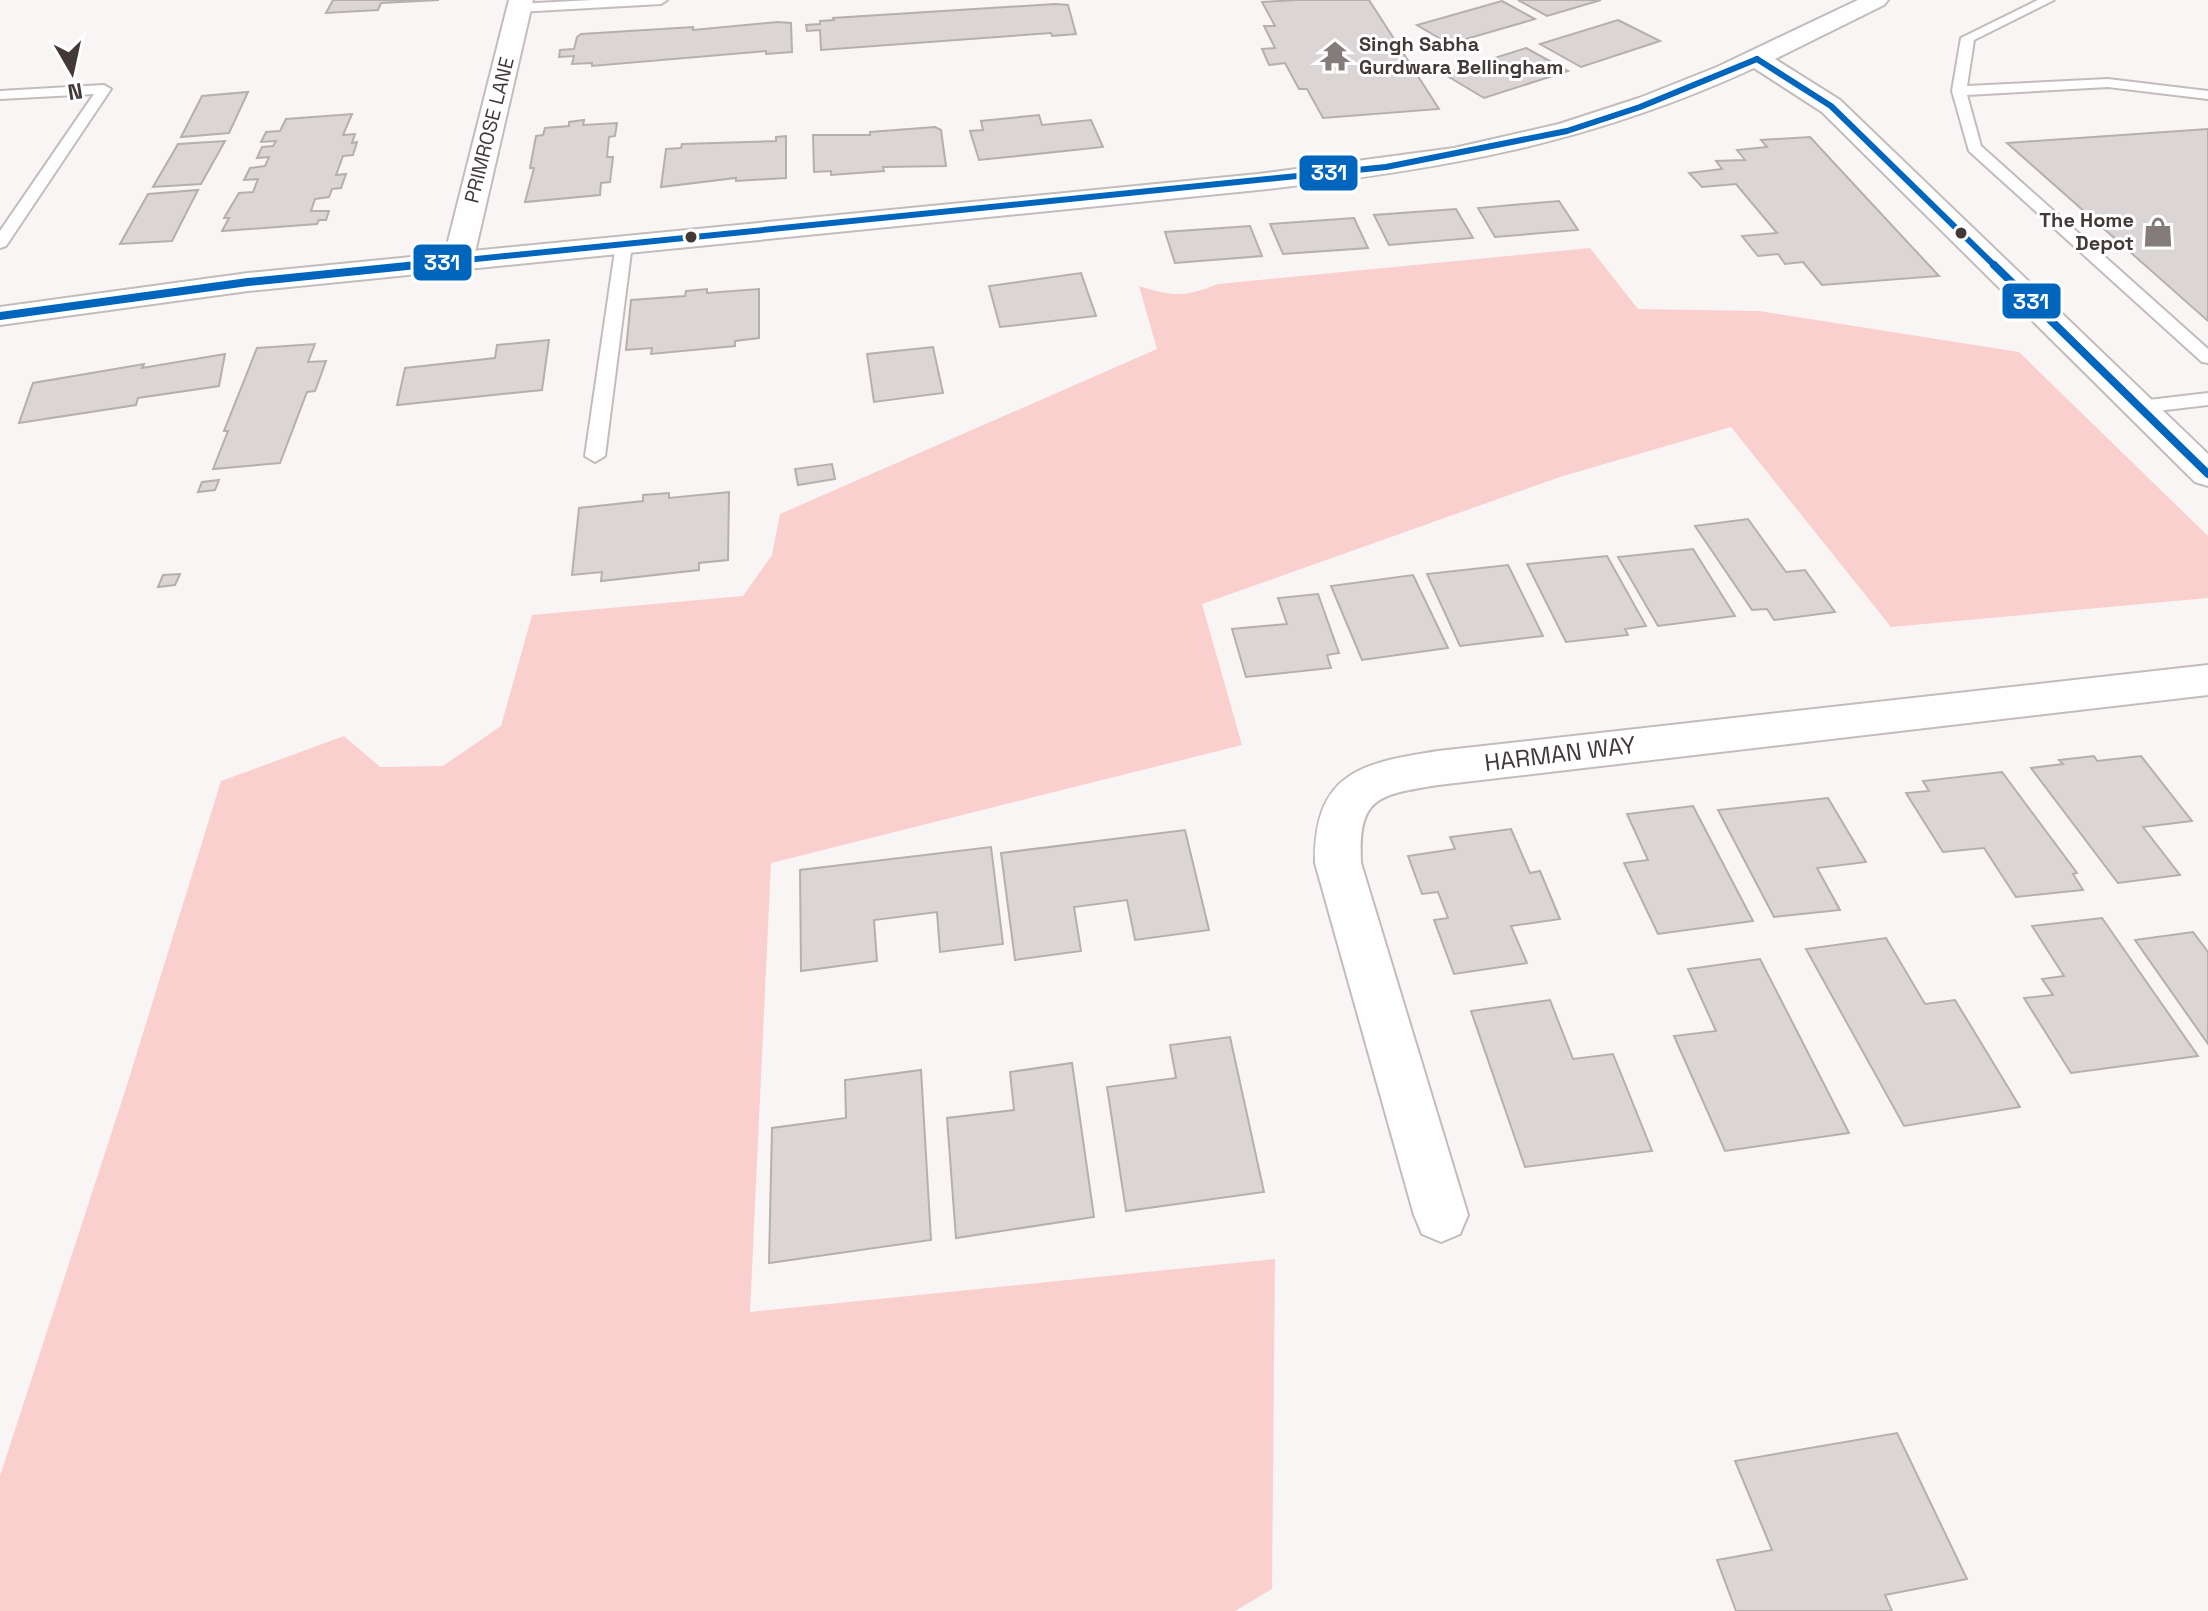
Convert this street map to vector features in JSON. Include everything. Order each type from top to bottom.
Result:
[{"type":"street","points":[[0,316],[248,282],[1258,182],[1449,157],[1570,130],[1679,93],[1757,59],[1876,0]]},
{"type":"street","name":"PRIMROSE LANE","points":[[458,261],[520,4]]},
{"type":"street","points":[[1757,59],[1831,106],[2208,474]]},
{"type":"street","name":"HARMAN WAY","points":[[1441,1215],[1338,863],[1338,824],[1355,793],[1389,776],[1438,768],[2208,680]]},
{"type":"lane","points":[[520,4],[661,0]]},
{"type":"lane","points":[[2048,0],[1968,38],[1959,91],[1974,148],[2208,358]]},
{"type":"lane","points":[[1959,91],[2108,83],[2208,95]]},
{"type":"lane","points":[[0,95],[104,89],[0,243]]},
{"type":"lane","points":[[595,456],[624,244]]},
{"type":"lane","points":[[2140,407],[2208,399]]},
{"type":"shaded area","points":[[1590,248],[1638,309],[1759,311],[2019,352],[2208,536],[2208,598],[1891,627],[1731,427],[1560,477],[1202,604],[1242,745],[771,863],[750,1312],[1275,1259],[1272,1589],[1235,1611],[0,1611],[0,1476],[126,1088],[221,781],[344,736],[380,767],[443,766],[501,726],[532,615],[743,596],[772,555],[780,514],[1157,349],[1139,286],[1179,294],[1218,284]]},
{"type":"building","points":[[333,0],[439,0],[381,3],[378,10],[326,13]]},
{"type":"building","name":"Singh Sabha Gurdwara Bellingham","points":[[1369,0],[1439,109],[1323,118],[1307,89],[1299,89],[1285,63],[1269,65],[1262,49],[1275,48],[1264,26],[1275,26],[1262,2]]},
{"type":"building","points":[[1518,0],[1601,0],[1547,16]]},
{"type":"building","points":[[1502,1],[1535,19],[1449,44],[1417,25]]},
{"type":"building","points":[[1068,5],[1076,34],[1052,36],[1051,33],[821,50],[820,30],[807,31],[806,25],[820,24],[820,21],[833,18]]},
{"type":"building","points":[[1618,20],[1660,41],[1581,67],[1540,44]]},
{"type":"building","points":[[791,23],[792,52],[766,54],[766,51],[592,66],[592,63],[572,64],[574,56],[559,57],[560,50],[574,49],[581,34],[693,27],[693,30]]},
{"type":"building","points":[[1526,48],[1568,71],[1484,98],[1444,74]]},
{"type":"building","points":[[248,92],[229,133],[181,137],[202,96]]},
{"type":"building","points":[[352,114],[343,135],[355,134],[352,143],[357,142],[353,155],[343,156],[336,175],[346,174],[341,188],[332,189],[329,197],[315,199],[311,211],[329,211],[326,220],[319,220],[317,224],[222,231],[229,218],[224,218],[239,193],[253,192],[258,179],[244,180],[250,168],[265,166],[269,157],[257,158],[262,147],[273,146],[276,141],[261,142],[266,132],[280,131],[286,119]]},
{"type":"building","points":[[1039,115],[1042,125],[1091,120],[1103,147],[979,160],[970,131],[983,130],[981,121]]},
{"type":"building","points":[[584,120],[583,125],[617,123],[615,136],[609,137],[607,157],[613,157],[610,182],[601,183],[600,195],[525,202],[534,168],[530,168],[536,136],[543,135],[545,128],[569,126],[569,122]]},
{"type":"building","points":[[935,127],[941,130],[946,166],[883,167],[884,171],[831,175],[831,171],[814,172],[813,135],[870,135],[870,132]]},
{"type":"building","name":"The Home Depot","points":[[2208,129],[2208,321],[2007,143]]},
{"type":"building","points":[[786,136],[786,178],[736,181],[736,178],[661,187],[666,149],[681,148],[682,144],[776,141],[776,137]]},
{"type":"building","points":[[1810,137],[1939,276],[1822,285],[1803,262],[1785,264],[1778,254],[1758,256],[1742,236],[1777,233],[1736,184],[1702,187],[1689,173],[1722,169],[1716,161],[1745,160],[1737,150],[1767,147],[1761,140]]},
{"type":"building","points":[[225,141],[201,184],[153,187],[178,144]]},
{"type":"building","points":[[198,190],[172,241],[120,244],[148,194]]},
{"type":"building","points":[[1559,201],[1578,230],[1495,237],[1478,208]]},
{"type":"building","points":[[1456,209],[1473,238],[1389,245],[1374,215]]},
{"type":"building","points":[[1354,218],[1368,248],[1283,254],[1270,224]]},
{"type":"building","points":[[1250,226],[1262,256],[1175,263],[1165,232]]},
{"type":"building","points":[[1081,273],[1096,316],[1000,327],[989,286]]},
{"type":"building","points":[[707,289],[707,293],[759,289],[759,338],[735,341],[735,346],[651,354],[652,348],[626,350],[631,300],[685,296],[686,291]]},
{"type":"building","points":[[549,340],[542,390],[397,405],[405,368],[495,358],[497,345]]},
{"type":"building","points":[[315,344],[308,362],[326,361],[315,391],[307,392],[280,463],[213,469],[228,431],[224,431],[257,348]]},
{"type":"building","points":[[933,347],[943,393],[874,402],[867,354]]},
{"type":"building","points":[[225,354],[219,386],[138,398],[136,405],[19,423],[33,383]]},
{"type":"building","points":[[832,464],[835,479],[798,485],[795,469]]},
{"type":"building","points":[[219,480],[215,490],[198,492],[202,482]]},
{"type":"building","points":[[729,492],[728,560],[699,563],[699,570],[601,581],[602,572],[572,575],[579,508],[643,501],[643,495],[669,493],[669,498]]},
{"type":"building","points":[[1748,519],[1786,572],[1805,570],[1835,612],[1774,620],[1767,609],[1752,610],[1695,526]]},
{"type":"building","points":[[1693,549],[1735,616],[1658,626],[1618,557]]},
{"type":"building","points":[[1607,556],[1646,626],[1625,629],[1628,635],[1566,642],[1527,564]]},
{"type":"building","points":[[1508,565],[1543,636],[1460,646],[1427,574]]},
{"type":"building","points":[[180,574],[175,585],[158,587],[163,575]]},
{"type":"building","points":[[1413,575],[1448,648],[1362,660],[1331,586]]},
{"type":"building","points":[[1318,594],[1339,653],[1327,655],[1331,668],[1246,677],[1232,629],[1287,624],[1278,598]]},
{"type":"building","points":[[2094,756],[2097,761],[2141,756],[2192,821],[2143,827],[2180,875],[2118,883],[2031,768],[2063,764],[2059,760]]},
{"type":"building","points":[[2002,772],[2077,873],[2073,874],[2083,890],[2016,897],[1984,848],[1943,852],[1906,793],[1929,791],[1923,781]]},
{"type":"building","points":[[1828,798],[1866,862],[1817,868],[1840,910],[1774,917],[1718,810]]},
{"type":"building","points":[[1693,806],[1753,921],[1658,934],[1624,863],[1648,860],[1627,814]]},
{"type":"building","points":[[1511,829],[1530,873],[1540,871],[1560,919],[1511,926],[1527,963],[1454,974],[1434,920],[1448,918],[1438,892],[1422,894],[1408,856],[1455,849],[1450,837]]},
{"type":"building","points":[[1185,830],[1209,930],[1135,940],[1127,900],[1074,907],[1081,951],[1015,960],[1001,853]]},
{"type":"building","points":[[991,847],[1003,944],[940,952],[937,912],[874,920],[877,961],[801,971],[800,870]]},
{"type":"building","points":[[2102,918],[2198,1056],[2071,1073],[2024,998],[2053,995],[2042,979],[2064,976],[2032,926]]},
{"type":"building","points":[[2193,932],[2208,952],[2208,1044],[2135,940]]},
{"type":"building","points":[[1886,938],[1925,1004],[1955,1000],[2020,1107],[1904,1126],[1806,949]]},
{"type":"building","points":[[1760,959],[1849,1133],[1725,1151],[1674,1036],[1716,1031],[1688,969]]},
{"type":"building","points":[[1550,1000],[1573,1059],[1613,1054],[1652,1151],[1525,1167],[1471,1011]]},
{"type":"building","points":[[1230,1037],[1264,1192],[1126,1211],[1107,1087],[1176,1078],[1170,1045]]},
{"type":"building","points":[[1072,1063],[1094,1217],[956,1238],[947,1118],[1014,1110],[1010,1072]]},
{"type":"building","points":[[921,1070],[931,1240],[769,1263],[772,1128],[846,1118],[845,1080]]},
{"type":"building","points":[[1897,1433],[1967,1579],[1885,1595],[1892,1611],[1736,1611],[1717,1560],[1772,1550],[1735,1461]]},
{"type":"transit line","name":"331","points":[[1757,59],[1831,106],[2208,474]]},
{"type":"transit line","name":"331","points":[[0,316],[248,282],[1386,167],[1567,131],[1640,107],[1757,59]]},
{"type":"place","name":"Singh Sabha Gurdwara Bellingham","points":[[1335,56]]},
{"type":"place","name":"The Home Depot","points":[[2158,232]]}]
